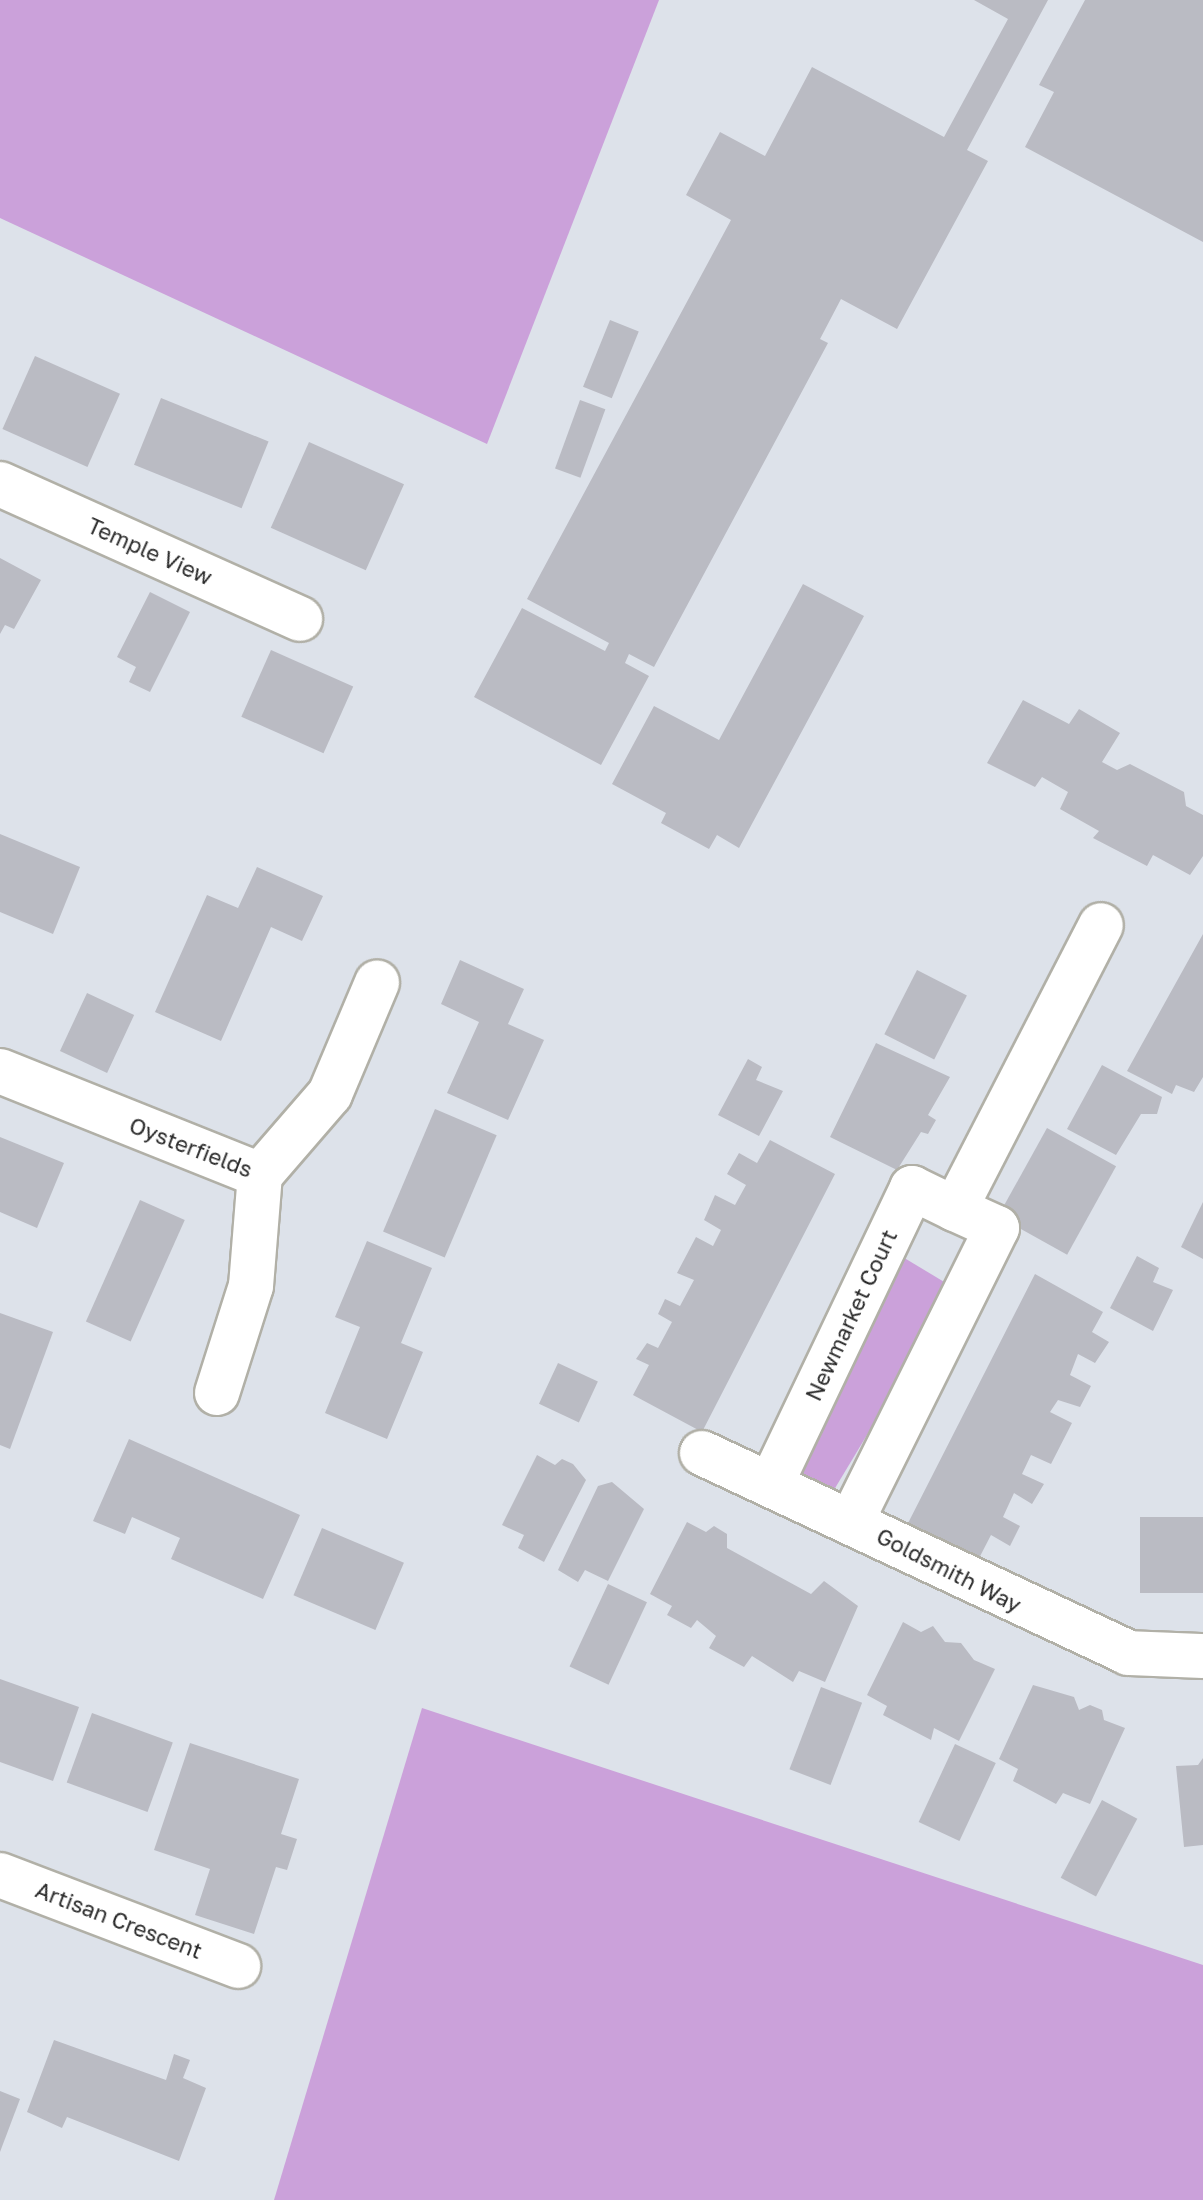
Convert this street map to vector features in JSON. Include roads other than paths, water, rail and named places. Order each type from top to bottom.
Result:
[{"type":"street","name":"Temple View","points":[[0,484],[300,619]]},
{"type":"street","points":[[955,1209],[1101,925]]},
{"type":"street","name":"Oysterfields","points":[[0,1071],[260,1175],[330,1094],[377,983]]},
{"type":"street","points":[[217,1393],[251,1286],[260,1175]]},
{"type":"street","name":"Newmarket Court","points":[[771,1484],[912,1188],[997,1228],[852,1520]]},
{"type":"street","name":"Goldsmith Way","points":[[702,1453],[852,1520],[914,1556],[1128,1653],[1203,1656]]},
{"type":"street","name":"Artisan Crescent","points":[[0,1875],[238,1966]]}]
